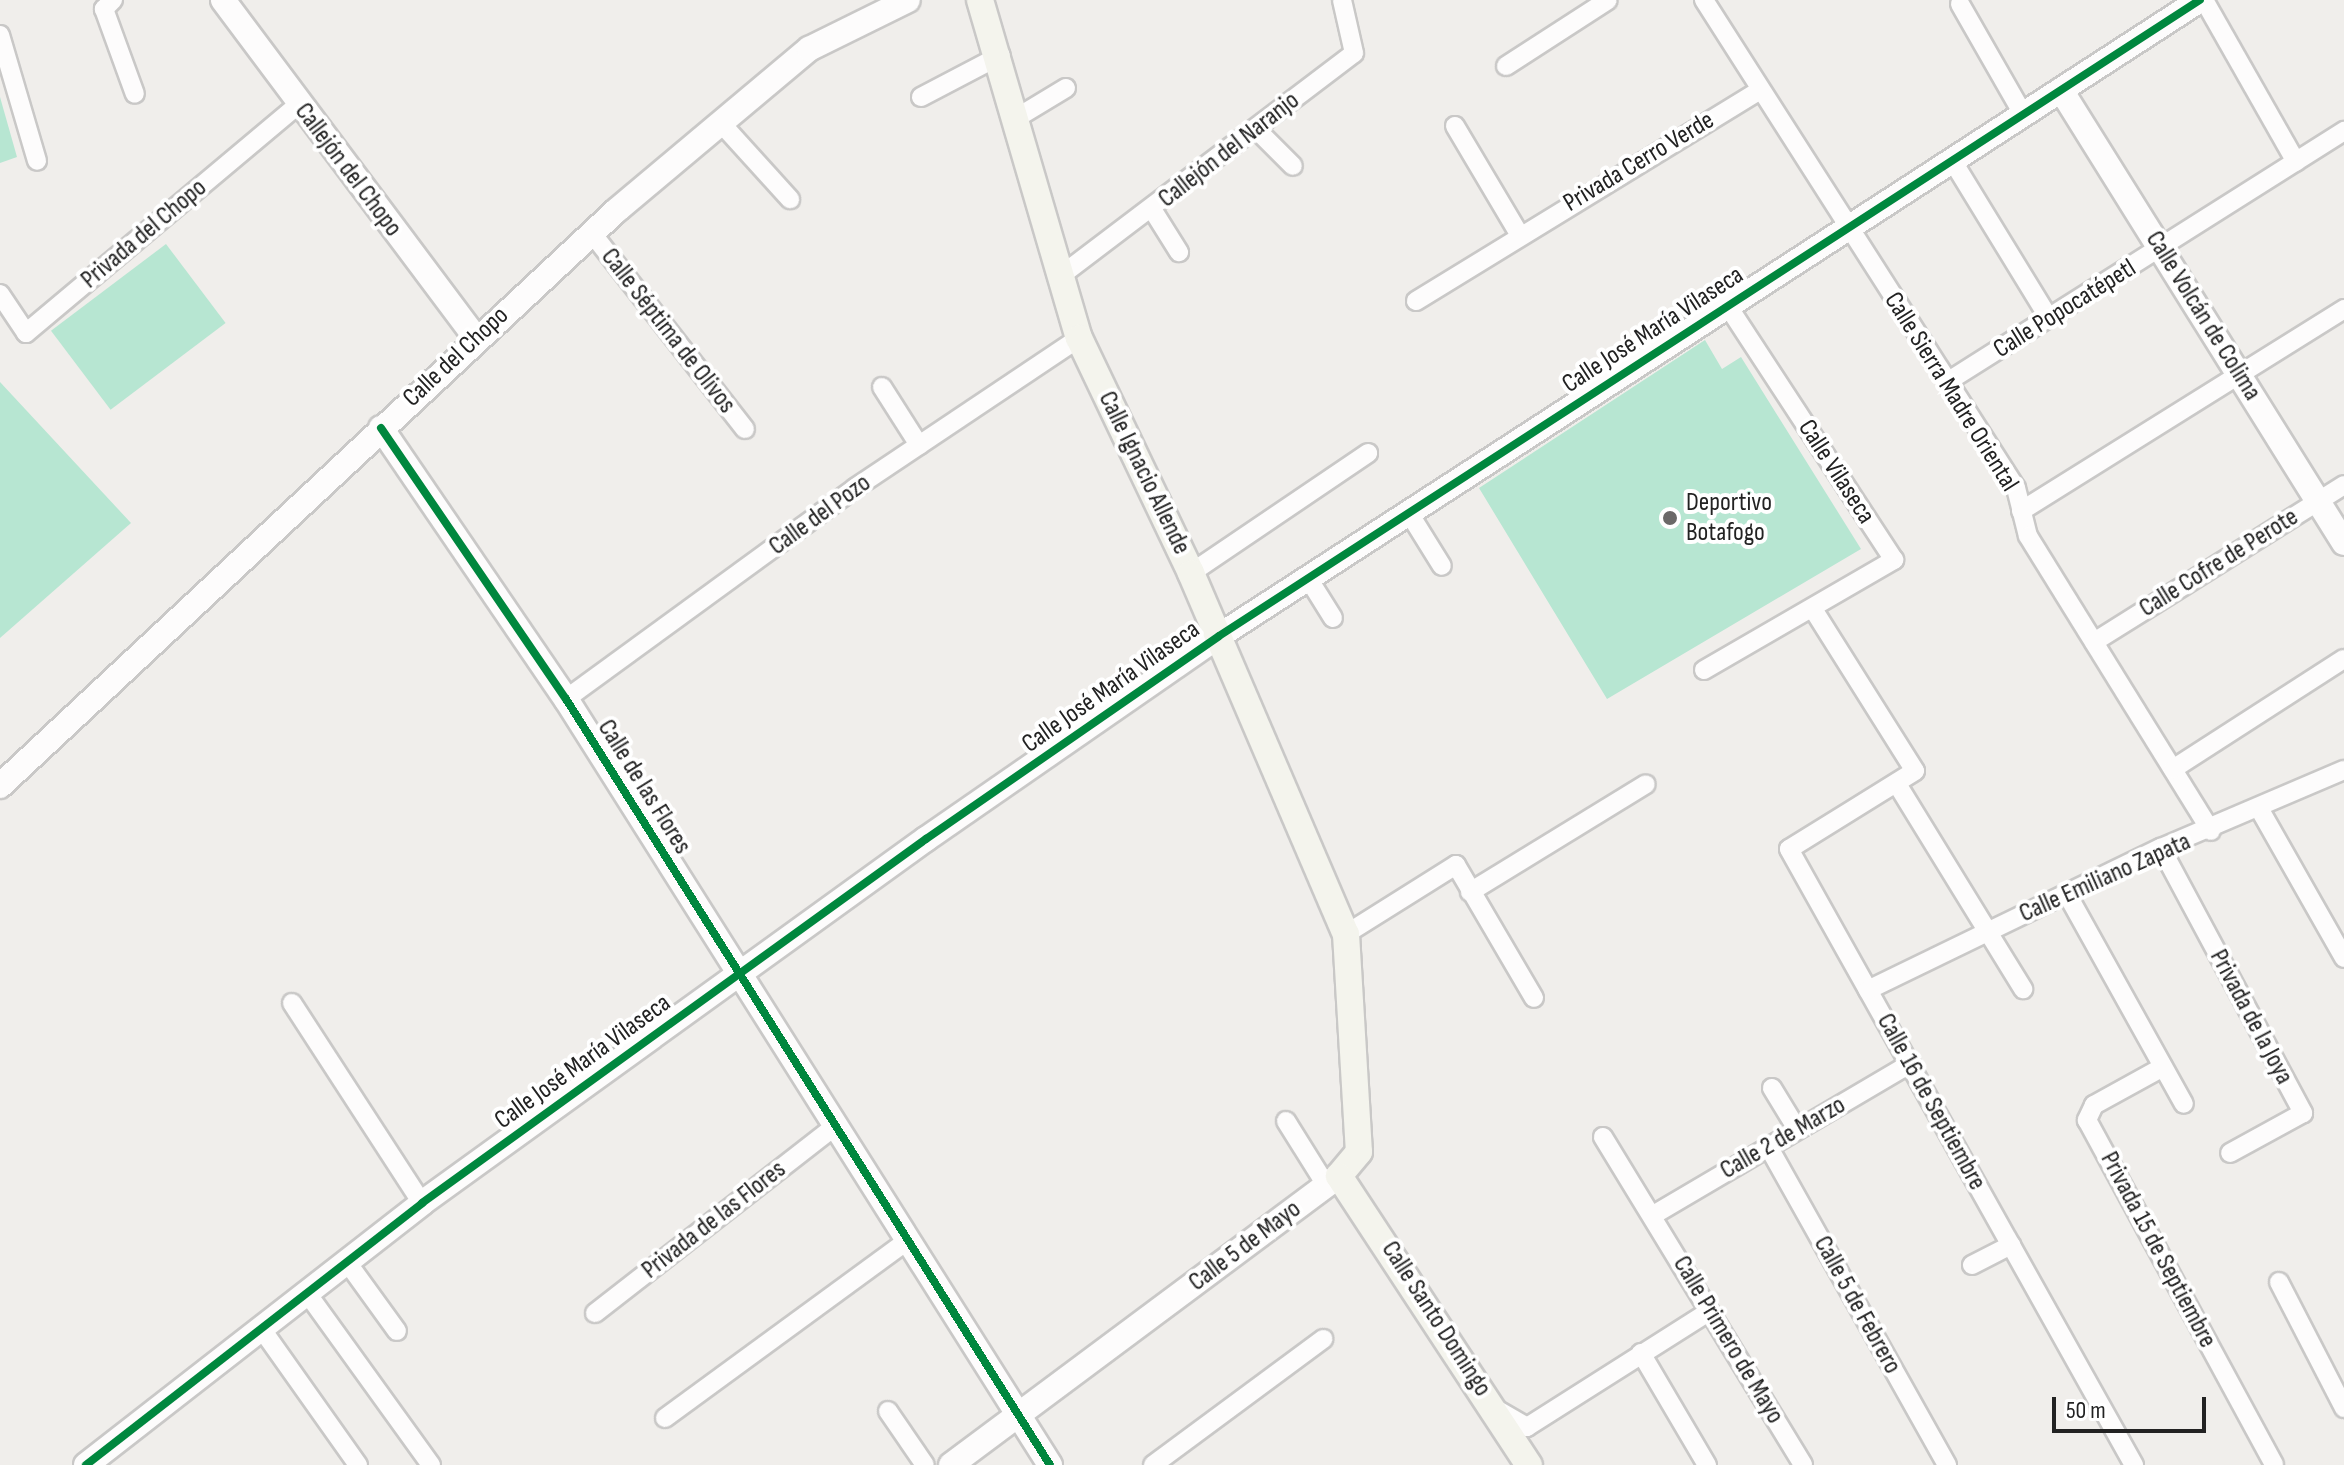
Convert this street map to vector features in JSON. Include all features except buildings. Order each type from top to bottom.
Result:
[{"type":"main road","name":"Calle Ignacio Allende","points":[[980,0],[1001,55],[1059,277],[1079,338],[1191,573],[1346,934]]},
{"type":"main road","name":"Calle 5 de Mayo","points":[[1332,1180],[1359,1152],[1346,934]]},
{"type":"main road","name":"Calle Santo Domingo","points":[[1332,1180],[1496,1409],[1529,1465]]},
{"type":"street","points":[[113,0],[104,9],[135,94]]},
{"type":"street","name":"Callejón del Chopo","points":[[223,0],[298,105],[475,337]]},
{"type":"street","name":"Calle del Chopo","points":[[0,786],[475,337],[591,232],[809,49],[908,0]]},
{"type":"street","name":"Callejón del Naranjo","points":[[1059,277],[1354,53],[1342,0]]},
{"type":"street","points":[[1506,66],[1608,0]]},
{"type":"street","name":"Calle Sierra Madre Oriental","points":[[1704,0],[1846,229],[2016,488],[2028,536],[2211,831]]},
{"type":"street","points":[[2202,0],[2296,162]]},
{"type":"street","name":"Calle José María Vilaseca","points":[[86,1465],[422,1203],[737,975],[1219,636],[2202,0]]},
{"type":"street","points":[[1960,4],[2023,114]]},
{"type":"street","points":[[0,35],[37,161]]},
{"type":"street","points":[[921,97],[1001,55]]},
{"type":"street","points":[[1018,117],[1066,88]]},
{"type":"street","name":"Privada Cerro Verde","points":[[1416,301],[1519,234],[1760,90]]},
{"type":"street","name":"Calle Volcán de Colima","points":[[2061,90],[2344,543]]},
{"type":"street","name":"Privada del Chopo","points":[[0,294],[26,333],[298,105]]},
{"type":"street","points":[[721,123],[790,199]]},
{"type":"street","points":[[1455,126],[1519,234]]},
{"type":"street","points":[[1256,129],[1293,166]]},
{"type":"street","name":"Calle Popocatépetl","points":[[1947,382],[2344,131]]},
{"type":"street","points":[[1952,160],[2049,318]]},
{"type":"street","points":[[1152,209],[1179,252]]},
{"type":"street","name":"Calle Séptima de Olivos","points":[[591,232],[745,429]]},
{"type":"street","name":"Calle Vilaseca","points":[[1704,670],[1894,560],[1727,305]]},
{"type":"street","points":[[2021,511],[2242,377],[2344,309]]},
{"type":"street","name":"Calle del Pozo","points":[[566,699],[919,445],[1079,338]]},
{"type":"street","points":[[882,387],[919,445]]},
{"type":"street","name":"Calle de las Flores","points":[[381,428],[566,699],[737,975],[1050,1465]]},
{"type":"street","points":[[1191,573],[1368,453]]},
{"type":"street","name":"Calle Cofre de Perote","points":[[2094,642],[2344,485]]},
{"type":"street","points":[[1409,513],[1442,566]]},
{"type":"street","points":[[1308,578],[1333,618]]},
{"type":"street","points":[[1813,609],[1915,771],[1897,784],[2023,989]]},
{"type":"street","points":[[2173,769],[2344,659]]},
{"type":"street","name":"Calle Emiliano Zapata","points":[[1868,990],[2161,848],[2211,831],[2344,770]]},
{"type":"street","points":[[1470,892],[1646,784]]},
{"type":"street","name":"Calle 16 de Septiembre","points":[[1897,784],[1789,849],[2134,1465]]},
{"type":"street","points":[[2260,810],[2344,958]]},
{"type":"street","name":"Privada de la Joya","points":[[2161,848],[2303,1113],[2230,1153]]},
{"type":"street","points":[[1346,934],[1456,865],[1534,998]]},
{"type":"street","points":[[2067,894],[2184,1104]]},
{"type":"street","points":[[292,1003],[422,1203]]},
{"type":"street","name":"Calle 2 de Marzo","points":[[1655,1214],[1911,1063]]},
{"type":"street","name":"Privada 15 de Septiembre","points":[[2163,1067],[2094,1105],[2087,1120],[2274,1465]]},
{"type":"street","points":[[1772,1088],[1797,1129]]},
{"type":"street","points":[[1286,1121],[1332,1180]]},
{"type":"street","name":"Privada de las Flores","points":[[595,1313],[834,1127]]},
{"type":"street","name":"Calle Primero de Mayo","points":[[1603,1137],[1655,1214],[1708,1312],[1803,1465]]},
{"type":"street","name":"Calle 5 de Febrero","points":[[1768,1146],[1947,1465]]},
{"type":"street","name":"Calle 5 de Mayo","points":[[951,1465],[1332,1180]]},
{"type":"street","points":[[665,1418],[907,1241]]},
{"type":"street","points":[[1972,1265],[2011,1245]]},
{"type":"street","points":[[347,1262],[397,1331]]},
{"type":"street","points":[[2279,1282],[2344,1408]]},
{"type":"street","points":[[307,1293],[431,1465]]},
{"type":"street","points":[[1496,1409],[1527,1427],[1708,1312]]},
{"type":"street","points":[[261,1328],[358,1465]]},
{"type":"street","points":[[1153,1465],[1323,1339]]},
{"type":"street","points":[[1641,1353],[1707,1465]]},
{"type":"street","points":[[888,1411],[925,1465]]},
{"type":"green space","points":[[0,97],[17,157],[0,163]]},
{"type":"green space","points":[[166,244],[226,323],[111,410],[51,331]]},
{"type":"green space","name":"Deportivo Botafogo","points":[[1705,340],[1722,369],[1741,357],[1861,549],[1607,699],[1479,488]]},
{"type":"green space","points":[[0,382],[131,523],[0,638]]},
{"type":"cycle path","points":[[86,1465],[422,1203],[926,839],[1219,636],[2200,0]]},
{"type":"cycle path","points":[[381,428],[566,699],[1050,1465]]},
{"type":"place","name":"Deportivo Botafogo","points":[[1670,518]]}]
